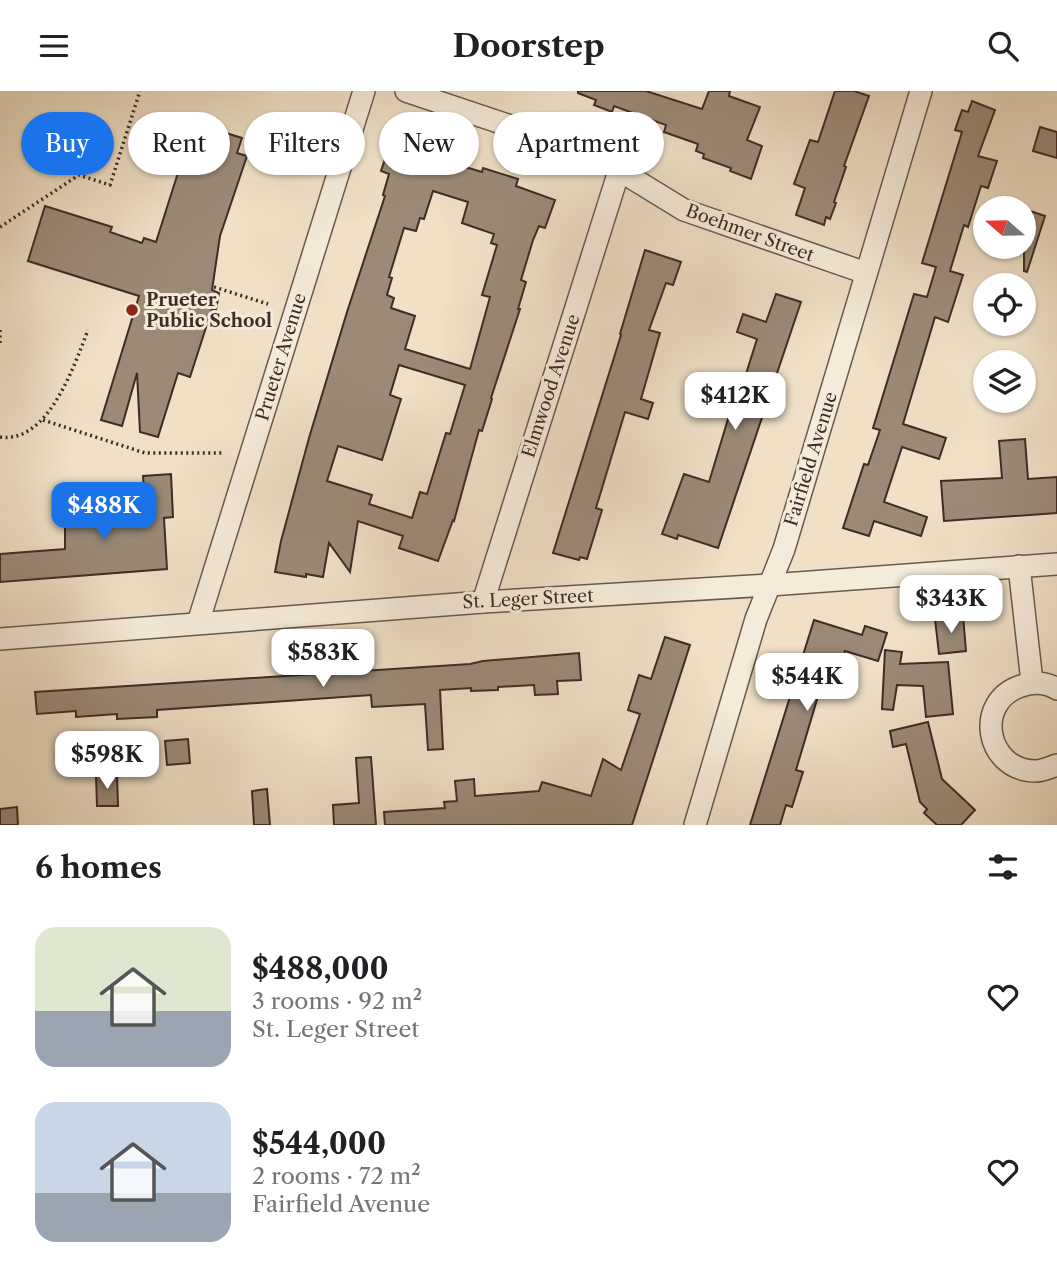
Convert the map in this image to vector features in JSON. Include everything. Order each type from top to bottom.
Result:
[{"type":"street","name":"Prueter Avenue","points":[[198,623],[364,91]]},
{"type":"street","name":"Boehmer Street","points":[[407,91],[493,120]]},
{"type":"street","name":"Fairfield Avenue","points":[[695,825],[757,619],[784,549],[921,91]]},
{"type":"street","name":"Elmwood Avenue","points":[[483,602],[619,175]]},
{"type":"street","name":"Boehmer Street","points":[[627,175],[684,210],[866,273]]},
{"type":"street","name":"St. Leger Street","points":[[0,639],[483,602],[770,585],[1057,563]]},
{"type":"street","points":[[1019,566],[1032,682]]},
{"type":"street","points":[[1057,689],[1032,682],[1010,689],[995,707],[990,730],[997,752],[1015,767],[1037,772],[1057,765]]},
{"type":"path","points":[[0,226],[79,175],[110,185],[140,91]]},
{"type":"path","points":[[215,288],[268,304]]},
{"type":"path","points":[[0,330],[0,346]]},
{"type":"path","points":[[0,437],[10,439],[30,432],[43,420],[71,374],[88,330]]},
{"type":"path","points":[[43,420],[145,453],[222,453]]},
{"type":"building","points":[[646,91],[702,109],[709,91],[730,91],[729,96],[760,107],[747,140],[762,146],[751,179],[703,158],[704,154],[696,151],[698,144],[664,132],[664,112],[630,112],[614,106],[612,112],[594,105],[596,100],[578,93]]},
{"type":"building","points":[[835,91],[854,91],[869,96],[844,166],[846,167],[834,202],[836,203],[830,219],[826,217],[824,225],[796,215],[805,188],[794,184],[810,140],[818,142]]},
{"type":"building","points":[[972,101],[995,110],[978,156],[997,161],[988,188],[981,186],[978,196],[973,196],[973,211],[968,227],[964,225],[950,271],[963,275],[948,322],[935,317],[903,424],[946,438],[939,459],[902,447],[884,502],[927,517],[921,536],[874,521],[869,536],[843,528],[864,464],[868,465],[880,430],[873,428],[914,294],[927,297],[936,267],[922,263],[962,132],[955,130],[962,110],[968,112]]},
{"type":"building","points":[[1040,127],[1057,132],[1057,158],[1033,151]]},
{"type":"building","points":[[230,134],[242,138],[237,153],[244,155],[244,165],[220,236],[212,290],[219,293],[216,310],[212,309],[190,377],[178,373],[158,437],[140,432],[137,373],[122,426],[101,420],[139,296],[28,261],[45,206],[112,227],[110,232],[142,243],[144,238],[156,242],[177,175],[230,175]]},
{"type":"building","points":[[483,168],[493,171],[493,175],[518,179],[516,186],[555,200],[545,228],[539,226],[533,240],[521,280],[526,282],[520,309],[482,431],[479,430],[454,521],[438,561],[399,548],[403,536],[358,521],[350,572],[329,543],[323,577],[275,572],[309,438],[385,196],[383,195],[389,175],[479,175]],"holes":[[[433,191],[468,202],[462,223],[494,234],[491,243],[497,245],[482,295],[490,297],[470,369],[405,349],[415,316],[391,308],[394,298],[387,295],[392,278],[389,277],[404,228],[416,231],[420,218],[424,219]],[[399,365],[465,385],[450,434],[446,433],[427,494],[420,492],[412,518],[369,504],[372,495],[327,481],[338,446],[382,460],[401,399],[390,395]]]},
{"type":"building","points":[[1036,213],[1045,216],[1036,244]]},
{"type":"building","points":[[645,250],[681,262],[673,285],[666,283],[649,330],[660,333],[641,399],[653,403],[648,419],[625,412],[596,508],[602,510],[587,559],[580,557],[579,560],[553,553]]},
{"type":"building","points":[[1024,259],[1031,259],[1027,272],[1024,271]]},
{"type":"building","points":[[776,294],[801,302],[718,548],[678,535],[677,539],[662,534],[684,474],[709,482],[741,376],[745,377],[757,339],[737,332],[743,314],[766,322]]},
{"type":"building","points":[[1025,439],[1028,479],[1057,477],[1057,513],[944,521],[941,481],[1002,478],[999,441]]},
{"type":"building","points":[[171,474],[173,517],[164,518],[167,569],[0,582],[0,554],[65,549],[65,523],[108,520],[109,506],[145,504],[143,476]]},
{"type":"building","points":[[963,616],[966,651],[939,654],[935,619]]},
{"type":"building","points":[[814,620],[862,635],[865,626],[887,633],[878,661],[845,651],[842,661],[832,658],[829,667],[827,666],[796,770],[803,772],[792,807],[786,805],[780,825],[750,825]]},
{"type":"building","points":[[665,637],[690,645],[632,825],[385,825],[384,812],[445,808],[444,802],[457,801],[455,781],[474,779],[475,796],[539,791],[542,782],[591,796],[603,759],[621,770],[640,714],[628,710],[639,675],[651,679]]},
{"type":"building","points":[[885,650],[902,652],[900,664],[948,662],[953,714],[926,717],[923,686],[897,685],[893,710],[882,709]]},
{"type":"building","points":[[579,653],[581,680],[557,681],[558,694],[535,695],[534,685],[498,687],[498,690],[440,690],[443,749],[428,750],[425,704],[372,707],[371,695],[157,710],[157,717],[117,719],[117,714],[76,717],[76,711],[37,714],[35,692],[470,664]]},
{"type":"building","points":[[928,722],[942,779],[975,810],[961,825],[937,825],[924,813],[927,809],[920,802],[906,744],[893,747],[890,731]]},
{"type":"building","points":[[188,739],[190,763],[167,765],[165,741]]},
{"type":"building","points":[[371,757],[376,825],[334,825],[333,805],[359,803],[356,758]]},
{"type":"building","points":[[117,775],[118,806],[97,806],[96,776]]},
{"type":"building","points":[[267,789],[270,825],[254,825],[252,791]]},
{"type":"building","points":[[17,807],[18,825],[0,825],[0,809]]},
{"type":"place","name":"Prueter Public School","points":[[132,310]]}]
